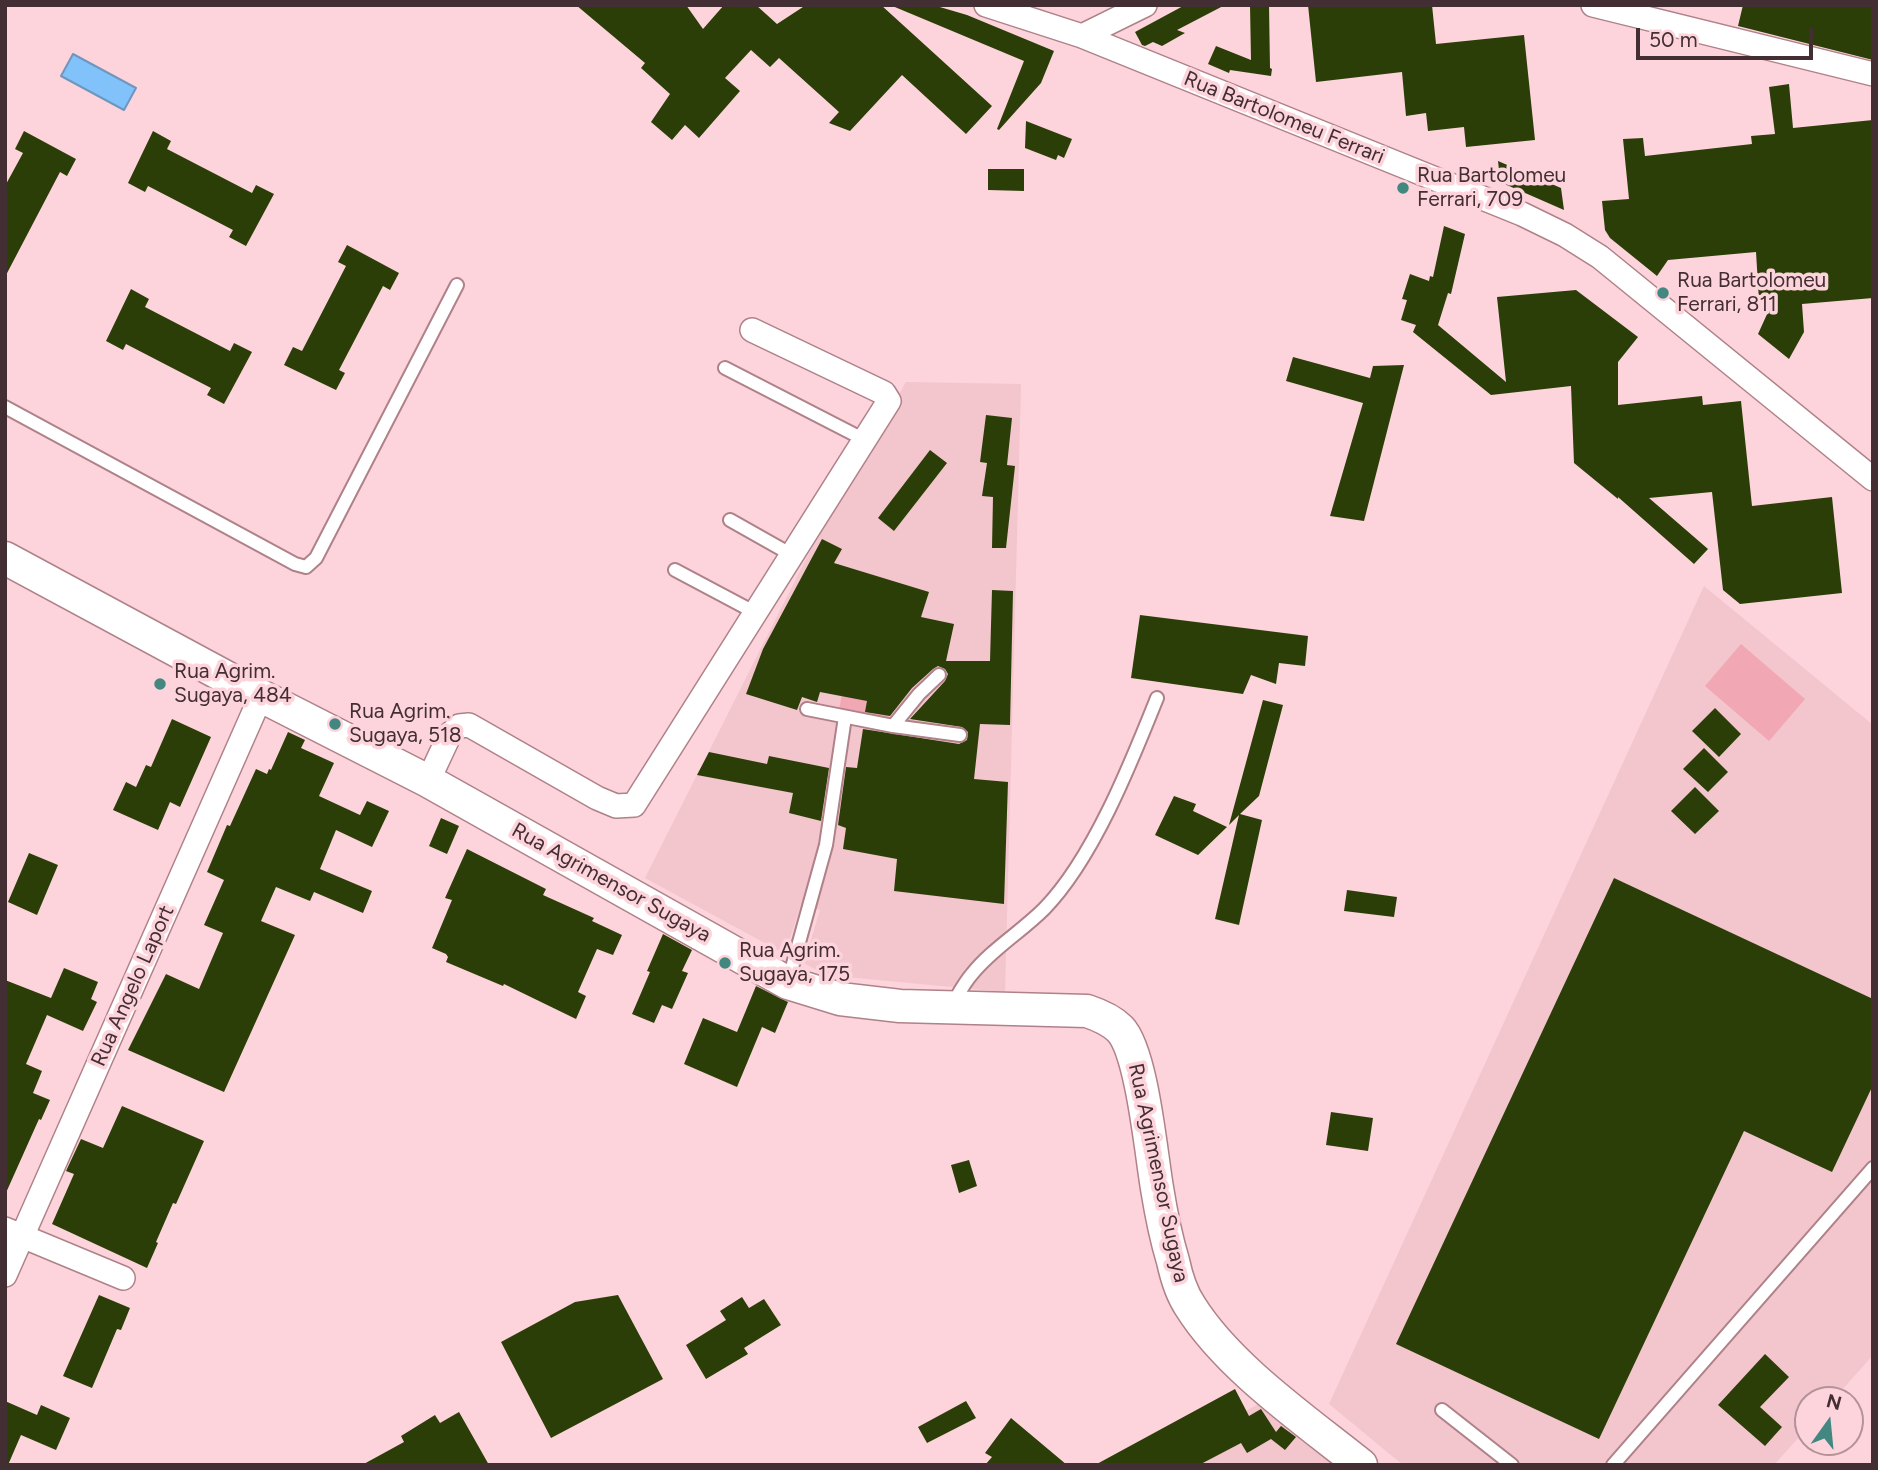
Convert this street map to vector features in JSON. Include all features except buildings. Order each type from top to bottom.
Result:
[{"type":"main road","name":"Rua Agrimensor Sugaya","points":[[5,558],[261,696],[428,781],[788,983],[840,999],[900,1006],[1087,1011],[1105,1017],[1121,1030],[1134,1057],[1173,1264],[1188,1304],[1208,1331],[1235,1359],[1361,1465]]},
{"type":"street","name":"Rua Bartolomeu Ferrari","points":[[986,5],[1082,36],[1522,214],[1565,234],[1600,257],[1873,479]]},
{"type":"street","points":[[1082,36],[1145,5]]},
{"type":"street","points":[[1593,5],[1873,74]]},
{"type":"street","points":[[428,781],[450,734],[458,726],[469,725],[597,798],[616,806],[634,805],[889,401],[884,393],[752,330]]},
{"type":"street","name":"Rua Angelo Laport","points":[[5,1275],[14,1232],[261,696]]},
{"type":"street","points":[[14,1232],[123,1278]]},
{"type":"lane","points":[[5,407],[295,564],[306,566],[316,558],[457,285]]},
{"type":"lane","points":[[725,368],[865,440]]},
{"type":"lane","points":[[730,520],[792,555]]},
{"type":"lane","points":[[675,570],[755,613]]},
{"type":"lane","points":[[893,726],[919,694],[939,675]]},
{"type":"lane","points":[[949,1008],[972,974],[1044,908],[1072,872],[1093,840],[1157,698]]},
{"type":"lane","points":[[807,709],[893,726],[960,735]]},
{"type":"lane","points":[[788,983],[826,845],[845,717]]},
{"type":"lane","points":[[1613,1465],[1873,1168]]},
{"type":"lane","points":[[1442,1410],[1512,1465]]},
{"type":"shaded area","points":[[906,382],[1021,384],[1005,992],[825,975],[804,963],[820,910],[801,904],[785,954],[645,878],[807,557]]},
{"type":"shaded area","points":[[1704,586],[1873,725],[1873,1355],[1845,1386],[1794,1386],[1794,1443],[1774,1465],[1403,1465],[1329,1404]]},
{"type":"shaded area","points":[[1741,644],[1805,699],[1769,741],[1705,686]]},
{"type":"shaded area","points":[[845,681],[894,692],[888,720],[839,709]]},
{"type":"shaded area","points":[[1262,1402],[1335,1465],[1146,1465]]},
{"type":"water","points":[[73,54],[136,88],[124,110],[61,76]]},
{"type":"place","name":"Rua Bartolomeu Ferrari, 709","points":[[1403,188]]},
{"type":"place","name":"Rua Bartolomeu Ferrari, 811","points":[[1663,293]]},
{"type":"place","name":"Rua Agrim. Sugaya, 484","points":[[160,684]]},
{"type":"place","name":"Rua Agrim. Sugaya, 518","points":[[335,724]]},
{"type":"place","name":"Rua Agrim. Sugaya, 175","points":[[725,963]]}]
